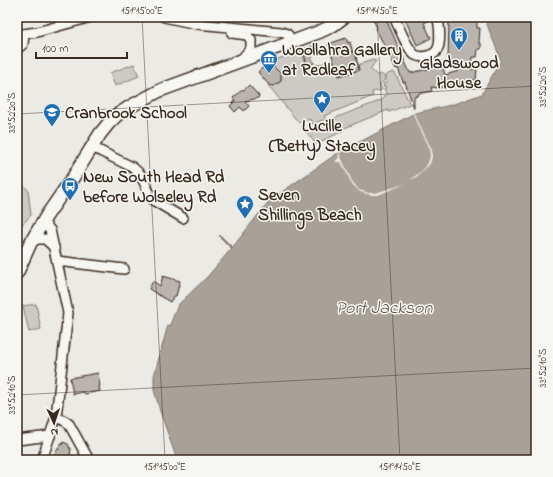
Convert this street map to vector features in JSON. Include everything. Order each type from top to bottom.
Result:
[{"type":"main road","points":[[17,273],[31,242],[100,134],[113,119],[141,100],[166,88],[294,42],[326,29],[344,17]]},
{"type":"street","points":[[17,49],[23,44],[21,35],[91,17]]},
{"type":"street","points":[[160,17],[191,28],[247,35],[251,39],[251,46],[240,61]]},
{"type":"street","points":[[164,17],[197,24],[281,32],[289,36],[294,42]]},
{"type":"street","points":[[394,17],[411,51],[416,56],[422,57],[435,54],[438,50],[439,24],[437,17]]},
{"type":"street","points":[[92,147],[132,167],[140,174],[153,200],[183,218]]},
{"type":"street","points":[[42,460],[56,417],[68,313],[50,230],[43,223]]},
{"type":"street","points":[[31,242],[38,239],[45,239],[54,247]]},
{"type":"street","points":[[57,261],[124,270]]},
{"type":"street","points":[[56,417],[66,420],[70,424],[89,460]]},
{"type":"street","points":[[17,440],[50,436]]},
{"type":"shaded area","points":[[301,51],[307,67],[333,61],[339,76],[359,70],[357,65],[373,60],[376,61],[370,69],[378,76],[380,74],[384,76],[385,80],[380,84],[382,90],[372,92],[373,96],[324,116],[326,119],[312,124],[310,119],[299,123],[268,85],[274,86],[281,81],[281,74],[269,62]]},
{"type":"shaded area","points":[[134,64],[139,76],[115,86],[110,73]]},
{"type":"shaded area","points":[[393,72],[395,73],[410,104],[389,112],[388,110],[342,129],[343,131],[316,144],[304,129],[313,130],[322,123],[382,100],[384,98],[383,96],[387,95],[384,89],[386,88],[383,84],[387,82],[386,75]]},
{"type":"shaded area","points":[[17,178],[28,190],[31,215],[17,230]]},
{"type":"shaded area","points":[[36,304],[41,329],[29,332],[23,306]]},
{"type":"water","name":"Port Jackson","points":[[484,17],[536,17],[536,460],[177,460],[154,390],[154,376],[168,325],[172,325],[171,322],[178,305],[208,276],[269,201],[335,155],[415,113],[451,105],[482,94],[501,60]]},
{"type":"pier","points":[[414,113],[432,150],[432,157],[430,164],[418,176],[409,181],[424,169],[430,156],[429,147],[413,114]]},
{"type":"pier","points":[[339,153],[352,181],[359,190],[369,193],[375,193],[408,182],[378,195],[360,192],[352,184],[341,162],[335,162],[339,157]]},
{"type":"building","points":[[372,17],[385,17],[410,73],[440,65],[443,68],[445,75],[459,71],[458,62],[448,61],[449,17],[477,17],[477,28],[480,28],[479,43],[481,43],[481,49],[478,49],[477,57],[472,57],[471,69],[477,69],[476,80],[468,80],[468,82],[439,88],[431,87],[432,91],[418,94],[418,96],[414,97],[414,108],[405,82],[403,82],[398,68],[396,69],[376,29],[377,28]]},
{"type":"building","points":[[404,17],[426,17],[428,21],[424,23],[431,38],[417,45]]},
{"type":"building","points":[[346,38],[348,43],[350,42],[353,53],[355,52],[359,70],[339,76],[328,44]]},
{"type":"building","points":[[315,46],[317,53],[311,54],[314,63],[307,65],[303,50]]},
{"type":"building","points":[[269,62],[281,74],[281,81],[274,86],[269,85],[258,72]]},
{"type":"building","points":[[249,85],[259,96],[258,98],[245,101],[249,106],[244,111],[240,107],[235,112],[230,106],[235,101],[233,98]]},
{"type":"building","points":[[163,276],[180,281],[176,296],[174,296],[170,302],[149,289],[153,281],[160,286]]},
{"type":"building","points":[[98,373],[100,391],[85,394],[84,392],[73,394],[70,378]]},
{"type":"building","points":[[63,442],[68,444],[69,448],[71,448],[70,456],[72,460],[55,460],[56,456],[54,456],[57,449],[58,450],[60,444],[62,445]]},
{"type":"waterway","points":[[220,236],[232,248]]},
{"type":"place","name":"Gladswood House","points":[[459,51]]},
{"type":"place","name":"Woollahra Gallery at Redleaf","points":[[269,74]]},
{"type":"place","name":"Lucille (Betty) Stacey","points":[[322,114]]},
{"type":"place","name":"Cranbrook School","points":[[52,127]]},
{"type":"place","name":"New South Head Rd before Wolseley Rd","points":[[70,201]]},
{"type":"place","name":"Seven Shillings Beach","points":[[245,219]]}]
